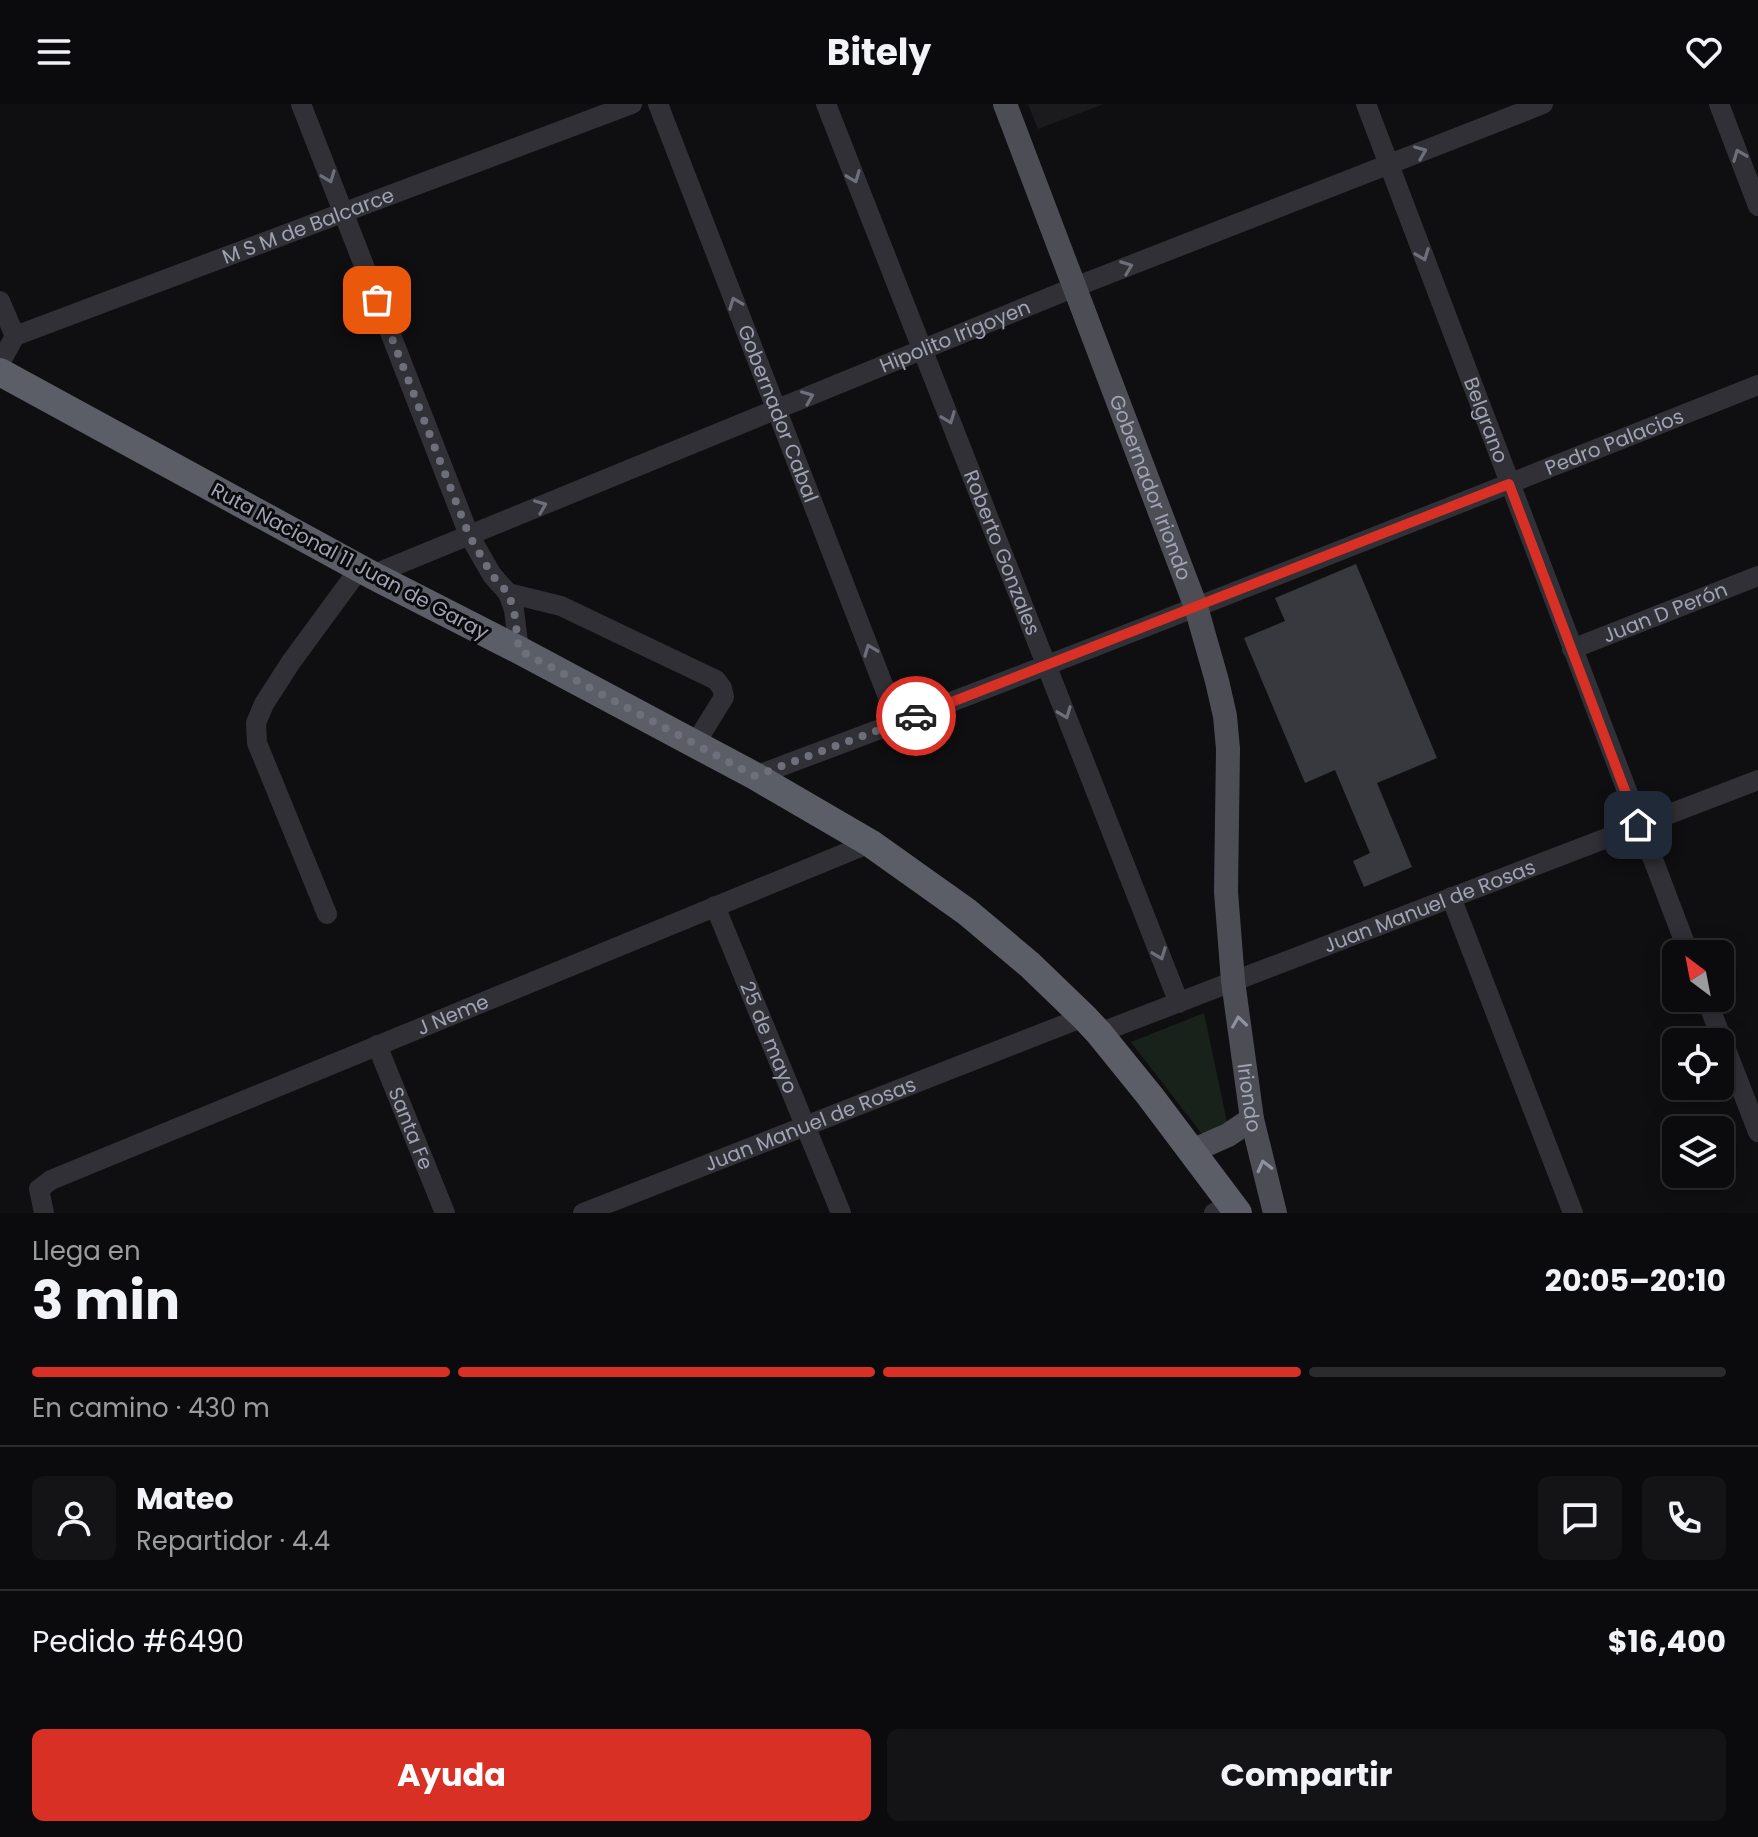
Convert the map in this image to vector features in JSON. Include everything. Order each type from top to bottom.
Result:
[{"type":"highway","name":"Ruta Nacional 11 Juan de Garay","points":[[0,372],[366,571],[755,776],[870,843],[967,912],[1030,965],[1092,1025],[1192,1151],[1228,1210]]},
{"type":"main road","name":"Gobernador Iriondo","points":[[1005,104],[1196,607],[1217,681],[1228,749],[1226,892],[1233,981]]},
{"type":"main road","name":"Iriondo","points":[[1233,981],[1252,1119],[1275,1213]]},
{"type":"main road","points":[[1192,1151],[1228,1135],[1252,1119]]},
{"type":"street","points":[[301,104],[469,535],[492,575],[508,593],[514,610],[519,650]]},
{"type":"street","name":"M S M de Balcarce","points":[[15,336],[632,104]]},
{"type":"street","name":"Gobernador Cabal","points":[[658,104],[898,723]]},
{"type":"street","name":"Roberto Gonzales","points":[[826,104],[1179,1003]]},
{"type":"street","name":"Belgrano","points":[[1366,104],[1683,940]]},
{"type":"street","points":[[1719,104],[1758,206]]},
{"type":"street","name":"Hipolito Irigoyen","points":[[366,571],[469,535],[1075,287],[1535,105]]},
{"type":"street","points":[[0,301],[15,336],[0,363]]},
{"type":"street","name":"Pedro Palacios","points":[[755,776],[1196,607],[1758,385]]},
{"type":"street","points":[[327,914],[257,743],[256,723],[264,704],[291,662],[366,571]]},
{"type":"street","name":"Juan D Perón","points":[[1572,649],[1758,576]]},
{"type":"street","points":[[508,593],[561,606],[716,680],[724,697],[695,744]]},
{"type":"street","name":"Juan Manuel de Rosas","points":[[583,1213],[806,1126],[1092,1025],[1179,1003],[1758,780]]},
{"type":"street","name":"J Neme","points":[[44,1213],[39,1189],[51,1180],[870,843]]},
{"type":"street","points":[[1451,897],[1573,1213]]},
{"type":"street","name":"25 de mayo","points":[[715,906],[841,1213]]},
{"type":"street","points":[[1711,1012],[1758,1132]]},
{"type":"street","name":"Santa Fe","points":[[377,1045],[445,1213]]},
{"type":"shaded area","points":[[1028,104],[1104,104],[1038,129]]},
{"type":"shaded area","points":[[1204,1013],[1227,1122],[1202,1134],[1131,1042]]},
{"type":"building","points":[[1356,564],[1437,758],[1377,783],[1412,867],[1364,887],[1353,861],[1370,853],[1335,770],[1305,783],[1244,638],[1285,621],[1275,598]]},
{"type":"way so far","points":[[377,300],[469,535],[492,575],[508,593],[514,610],[519,650],[755,776],[916,716]]},
{"type":"route","points":[[916,716],[1509,484],[1638,825]]}]
